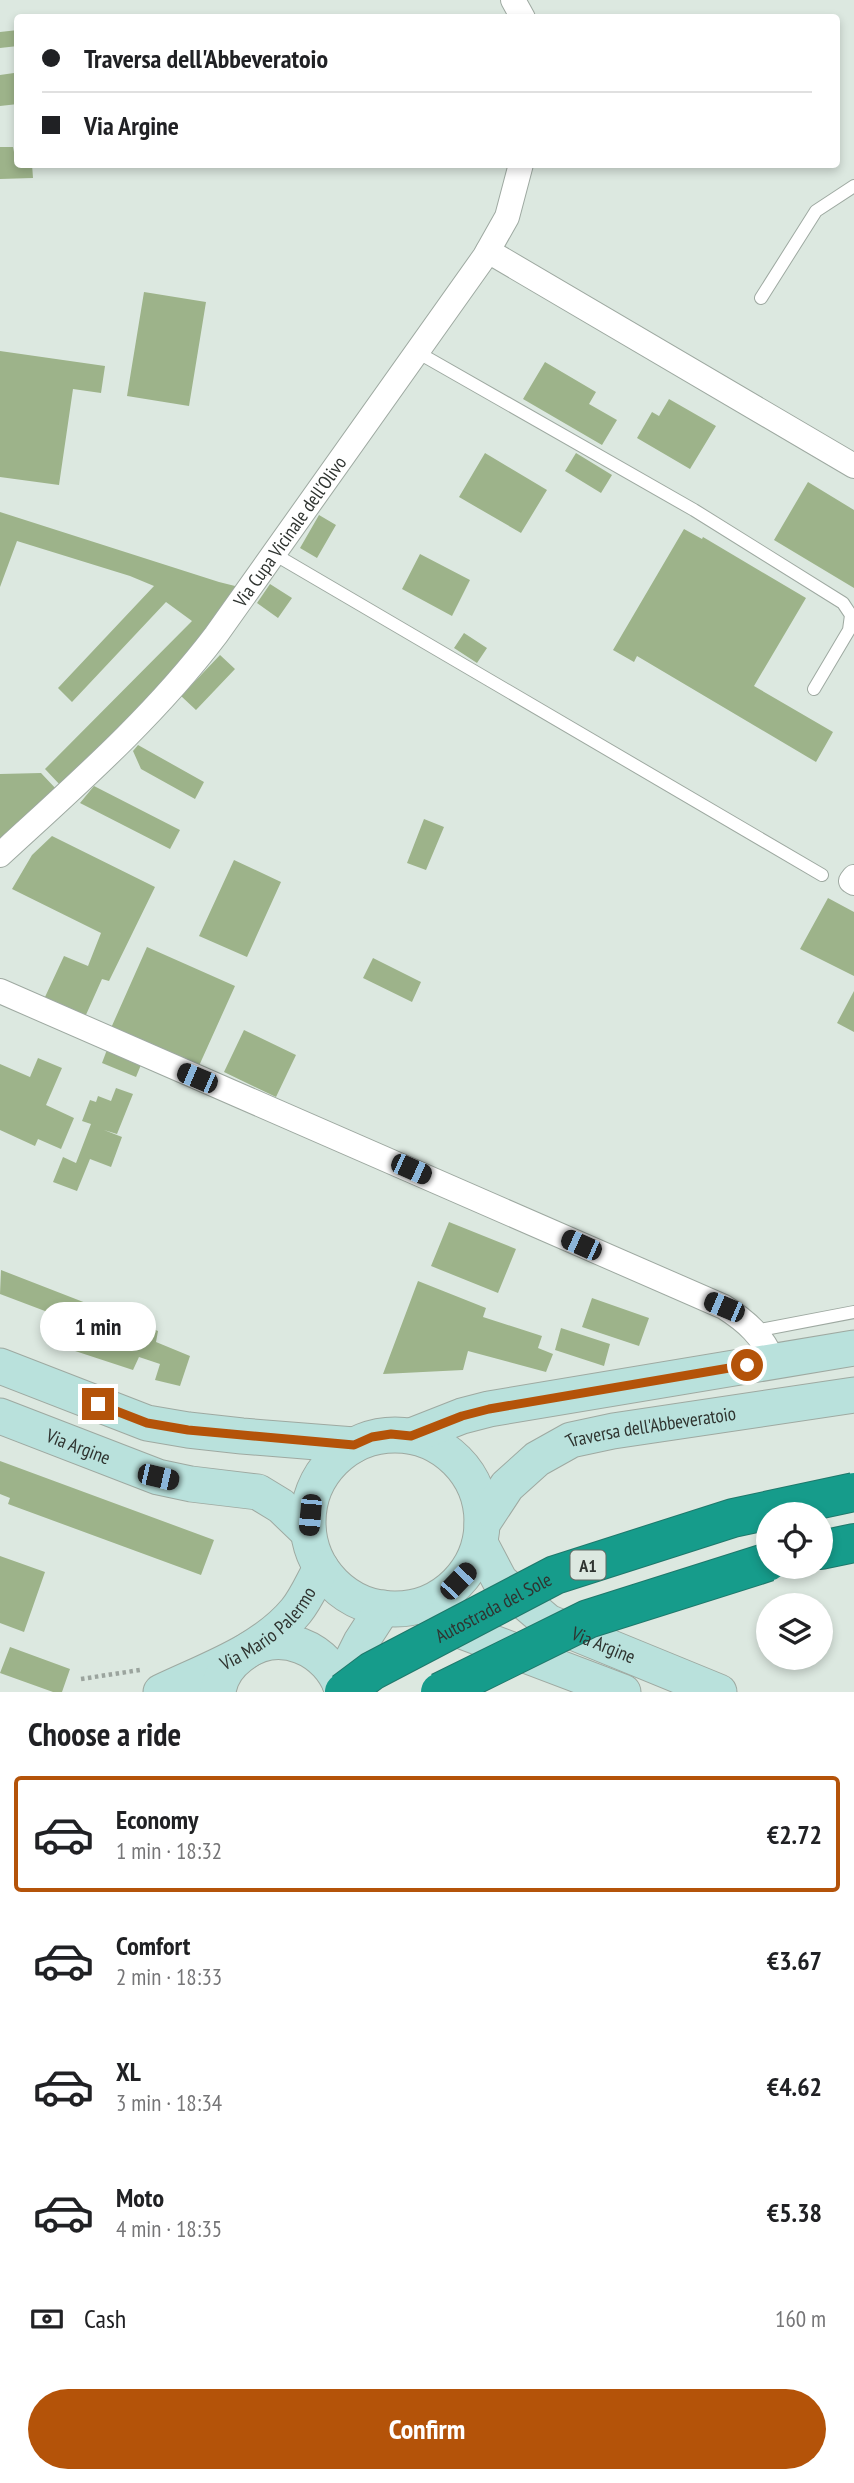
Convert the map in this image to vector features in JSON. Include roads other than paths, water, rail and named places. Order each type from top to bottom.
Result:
[{"type":"highway","name":"Autostrada del Sole","points":[[342,1689],[555,1575],[733,1518],[854,1492]]},
{"type":"highway","points":[[833,1547],[854,1543]]},
{"type":"highway","points":[[440,1692],[588,1619],[756,1566]]},
{"type":"street","name":"Via Cupa Vicinale dell'Olivo","points":[[0,855],[117,747],[185,676],[488,251],[507,217],[520,168]]},
{"type":"street","points":[[488,251],[854,466]]},
{"type":"street","points":[[854,877],[851,881],[854,883]]},
{"type":"street","points":[[0,991],[724,1307],[749,1324],[769,1350],[773,1361]]},
{"type":"street","points":[[411,1436],[462,1416],[489,1409],[854,1348]]},
{"type":"street","points":[[0,1366],[147,1423],[242,1436],[354,1445]]},
{"type":"street","name":"Traversa dell'Abbeveratoio","points":[[481,1534],[507,1486],[537,1459],[570,1440],[613,1431],[854,1395]]},
{"type":"street","name":"Via Argine","points":[[0,1416],[158,1477],[258,1492],[281,1506],[308,1532]]},
{"type":"street","points":[[391,1434],[411,1436],[434,1444],[454,1458],[470,1477],[480,1500],[481,1534],[468,1571],[447,1592],[421,1606],[387,1609],[363,1604],[339,1590],[321,1568],[308,1532],[311,1497],[327,1467],[354,1445],[372,1437],[391,1434]]},
{"type":"street","name":"Via Argine","points":[[481,1534],[500,1581],[548,1622],[719,1692]]},
{"type":"street","name":"Via Mario Palermo","points":[[151,1681],[248,1649],[281,1626],[298,1610],[321,1568]]},
{"type":"street","points":[[342,1689],[361,1642],[387,1609]]},
{"type":"street","name":"Via Argine","points":[[387,1609],[432,1620],[623,1692]]},
{"type":"street","points":[[218,1692],[219,1683],[231,1664],[248,1649],[281,1641],[303,1645],[323,1657],[337,1675],[342,1689]]},
{"type":"lane","points":[[761,298],[816,211],[854,186]]},
{"type":"lane","points":[[417,352],[694,510],[844,603],[851,615],[849,629],[814,689]]},
{"type":"lane","points":[[274,554],[822,875]]},
{"type":"lane","points":[[755,1331],[854,1312]]}]
